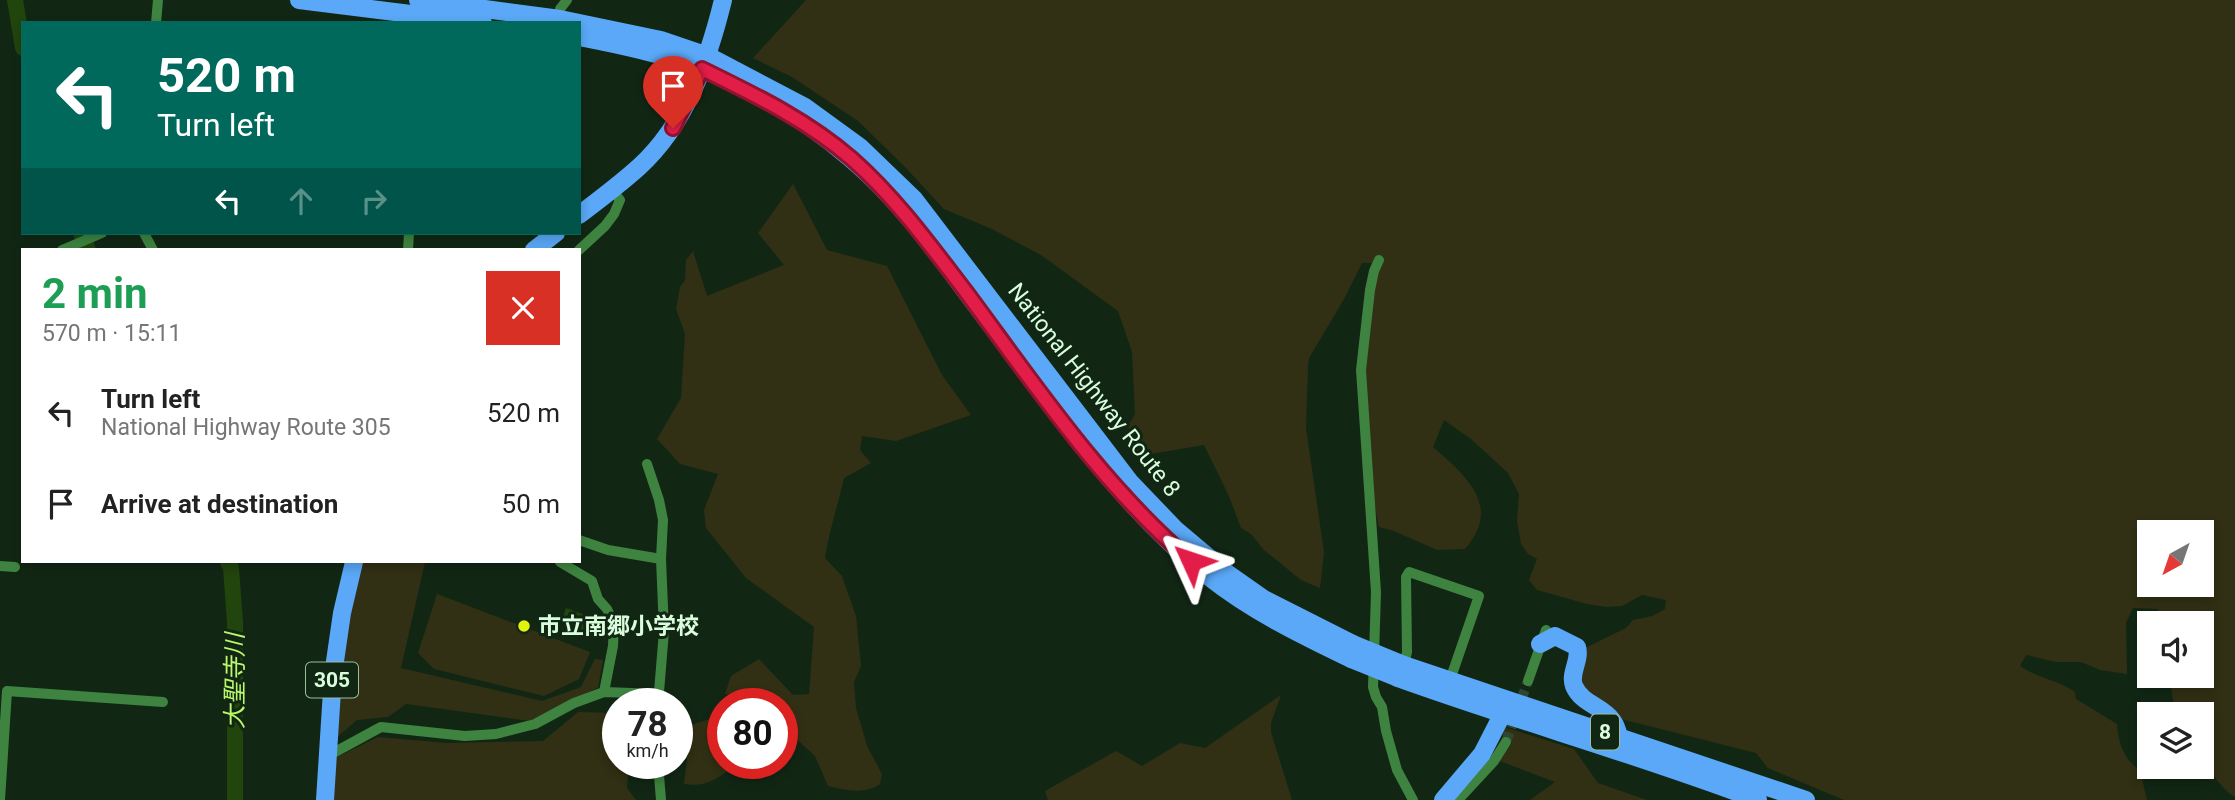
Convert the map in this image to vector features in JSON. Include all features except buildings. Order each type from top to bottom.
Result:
[{"type":"highway","name":"National Highway Route 8","points":[[299,0],[437,7],[570,21]]},
{"type":"highway","points":[[581,213],[639,167],[673,128],[705,63],[723,0]]},
{"type":"highway","name":"National Highway Route 8","points":[[437,7],[477,21]]},
{"type":"highway","name":"National Highway Route 8","points":[[581,23],[661,40],[705,63],[801,121],[851,159],[910,218],[1077,438],[1138,511],[1210,578],[1254,608],[1284,626],[1352,651],[1502,715],[1610,748],[1759,800]]},
{"type":"highway","name":"National Highway Route 8","points":[[581,37],[705,63]]},
{"type":"highway","points":[[537,248],[553,235]]},
{"type":"highway","name":"305","points":[[325,800],[334,665],[354,563]]},
{"type":"highway","points":[[1543,637],[1555,636],[1577,647],[1579,652],[1573,675],[1575,688],[1586,702],[1614,721],[1619,736]]},
{"type":"highway","name":"National Highway Route 8","points":[[1401,672],[1450,680],[1806,800]]},
{"type":"highway","points":[[1443,800],[1482,754],[1502,715]]},
{"type":"street","points":[[156,21],[159,0]]},
{"type":"street","points":[[560,19],[560,9],[567,0]]},
{"type":"street","points":[[581,248],[606,226],[614,214],[620,200],[611,190]]},
{"type":"street","points":[[67,248],[98,235]]},
{"type":"street","points":[[1379,260],[1370,290],[1361,370],[1376,592],[1373,687],[1382,707],[1397,770],[1413,800]]},
{"type":"street","points":[[647,464],[663,520],[661,559],[664,631],[660,688]]},
{"type":"street","points":[[581,541],[608,550],[661,559]]},
{"type":"street","points":[[562,563],[592,581],[598,599],[607,609],[614,625],[605,688]]},
{"type":"street","points":[[0,566],[15,567]]},
{"type":"street","points":[[1401,672],[1407,652],[1406,577],[1409,572],[1479,596],[1450,680]]},
{"type":"street","points":[[1528,681],[1543,637]]},
{"type":"street","points":[[0,800],[7,691],[163,702]]},
{"type":"street","points":[[328,748],[335,752],[342,750],[381,727],[465,736],[517,730],[602,693]]},
{"type":"street","points":[[1458,800],[1494,761],[1506,742]]},
{"type":"street","points":[[659,779],[661,800]]},
{"type":"shaded area","points":[[806,0],[2235,0],[2235,797],[2214,776],[2214,702],[2173,702],[2171,688],[2214,688],[2214,611],[2133,608],[2126,623],[2127,674],[2100,670],[2081,662],[2056,662],[2026,655],[2020,666],[2069,688],[2075,692],[2076,699],[2117,724],[2123,750],[2137,767],[2137,779],[2142,779],[2147,800],[1844,800],[1768,768],[1756,753],[1617,718],[1604,711],[1577,679],[1583,649],[1626,628],[1633,620],[1652,616],[1665,609],[1666,600],[1642,595],[1622,606],[1607,607],[1537,590],[1529,580],[1537,559],[1528,554],[1521,544],[1517,521],[1519,494],[1508,473],[1471,439],[1444,420],[1433,447],[1467,480],[1480,505],[1481,519],[1476,533],[1465,549],[1437,550],[1379,527],[1369,479],[1364,360],[1376,270],[1372,263],[1362,263],[1309,358],[1306,428],[1324,552],[1320,588],[1301,580],[1241,528],[1204,445],[1139,456],[1128,426],[1135,414],[1132,352],[1118,311],[1041,255],[992,229],[944,209],[858,121],[792,77],[753,58]]},
{"type":"shaded area","points":[[793,184],[827,250],[887,266],[942,375],[971,415],[896,441],[862,436],[860,450],[871,463],[844,478],[825,558],[842,576],[856,616],[861,666],[854,682],[856,708],[867,746],[882,774],[880,784],[868,790],[828,786],[815,756],[798,741],[798,695],[809,694],[814,627],[746,578],[706,528],[704,510],[718,474],[680,464],[657,439],[681,398],[685,334],[676,309],[680,287],[685,280],[686,260],[693,251],[707,296],[784,265],[758,233]]},
{"type":"shaded area","points":[[358,563],[425,563],[401,668],[542,701],[581,687],[595,659],[603,660],[598,688],[529,721],[406,704],[388,717],[357,720],[335,739],[342,622]]},
{"type":"shaded area","points":[[437,594],[590,652],[579,679],[544,696],[434,669],[418,653]]},
{"type":"shaded area","points":[[566,608],[599,620],[593,635],[561,623]]},
{"type":"shaded area","points":[[759,659],[786,688],[727,688],[731,676]]},
{"type":"shaded area","points":[[1281,695],[1271,723],[1271,732],[1292,800],[1048,800],[1045,791],[1116,751],[1142,766],[1180,743],[1205,748]]},
{"type":"shaded area","points":[[578,712],[602,713],[602,779],[628,779],[627,788],[636,800],[333,800],[333,759],[378,737],[446,743],[543,741]]},
{"type":"shaded area","points":[[707,720],[707,779],[714,779],[693,785],[684,784],[685,779],[693,779],[693,724]]},
{"type":"shaded area","points":[[1504,727],[1574,749],[1598,783],[1647,800],[1530,800],[1555,782],[1500,761],[1512,743],[1500,733]]},
{"type":"waterway","name":"大聖寺川","points":[[15,0],[21,36]]},
{"type":"waterway","name":"大聖寺川","points":[[82,235],[87,248]]},
{"type":"waterway","name":"大聖寺川","points":[[228,563],[235,622],[235,800]]},
{"type":"tunnel","points":[[1506,742],[1528,681]]},
{"type":"place","name":"市立南郷小学校","points":[[524,626]]},
{"type":"route","points":[[673,128],[702,69],[801,121],[851,159],[910,218],[1122,493],[1191,561]]}]
